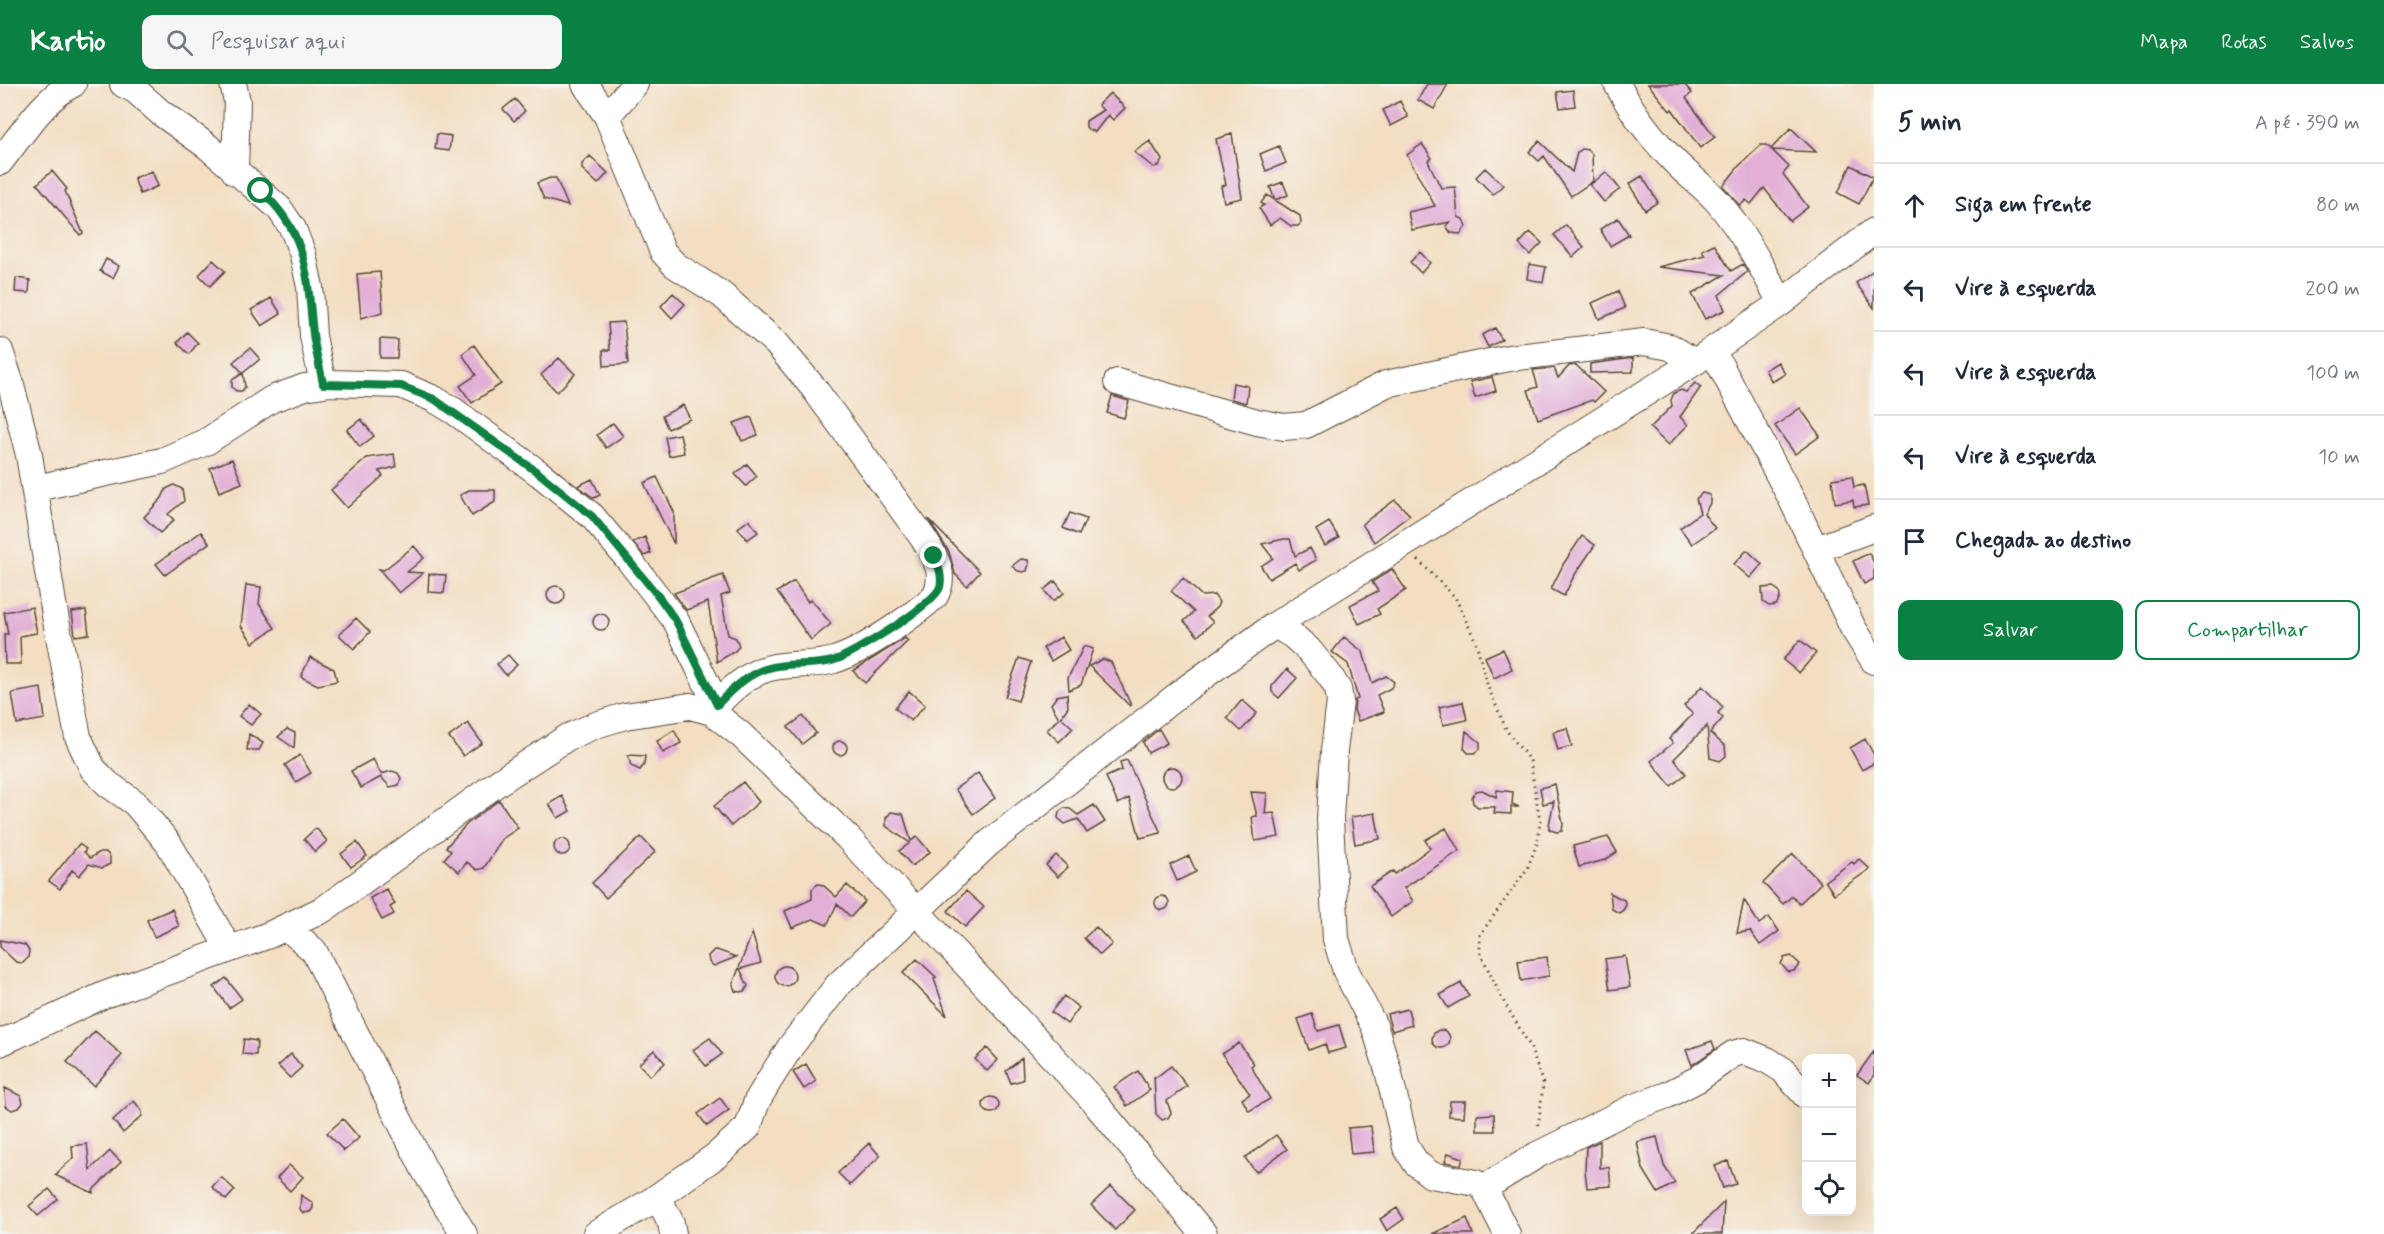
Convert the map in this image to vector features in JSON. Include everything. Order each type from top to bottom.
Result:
[{"type":"street","points":[[0,162],[62,89],[73,84]]},
{"type":"street","points":[[123,84],[135,90],[161,113],[207,146],[279,208],[293,229],[303,255],[310,287],[313,336],[323,384]]},
{"type":"street","points":[[233,84],[237,101],[235,172]]},
{"type":"street","points":[[585,84],[607,116],[663,252],[675,265],[722,295],[776,343],[813,387],[923,538],[941,574],[940,586],[931,600],[856,652],[832,661],[773,667],[758,672],[731,690],[714,709]]},
{"type":"street","points":[[607,116],[635,84]]},
{"type":"street","points":[[1617,84],[1643,127],[1677,164],[1717,201],[1766,274],[1781,303]]},
{"type":"street","points":[[598,1233],[658,1197],[717,1155],[748,1127],[757,1101],[770,1079],[791,1046],[838,985],[998,836],[1188,688],[1275,625],[1703,356],[1781,303],[1874,231]]},
{"type":"street","points":[[1117,382],[1257,422],[1284,427],[1306,425],[1386,384],[1509,358],[1644,342],[1703,356],[1817,549],[1853,628],[1874,661]]},
{"type":"street","points":[[0,351],[10,381],[36,488],[55,615],[78,737],[93,769],[108,784],[135,803],[169,844],[229,949]]},
{"type":"street","points":[[36,488],[162,461],[206,442],[272,399],[305,387],[323,384],[401,386],[434,399],[540,474],[592,516],[676,621],[714,709],[809,798],[917,911],[1090,1097],[1170,1190],[1204,1234]]},
{"type":"street","points":[[1817,549],[1874,528]]},
{"type":"street","points":[[1275,625],[1292,635],[1308,649],[1338,689],[1340,701],[1330,819],[1336,939],[1346,971],[1375,1028],[1388,1070],[1406,1147],[1416,1163],[1431,1175],[1476,1183],[1484,1188],[1507,1234]]},
{"type":"street","points":[[0,1043],[104,995],[287,927],[324,909],[500,782],[568,737],[596,725],[654,710],[690,706],[714,709]]},
{"type":"street","points":[[314,951],[324,909]]},
{"type":"street","points":[[287,927],[314,951],[424,1171],[464,1234]]},
{"type":"street","points":[[1484,1188],[1537,1155],[1632,1108],[1667,1095],[1698,1079],[1733,1054],[1744,1051],[1767,1060],[1783,1070],[1802,1091]]},
{"type":"street","points":[[658,1197],[671,1222],[673,1234]]},
{"type":"path","points":[[1399,547],[1419,561],[1455,597],[1476,642],[1488,687],[1507,731],[1530,761],[1540,820],[1538,841],[1527,869],[1480,935],[1480,952],[1530,1046],[1543,1084],[1539,1128],[1534,1138]]},
{"type":"building","points":[[1427,84],[1448,84],[1434,109],[1418,100]]},
{"type":"building","points":[[1648,84],[1684,84],[1692,93],[1686,98],[1715,137],[1700,148],[1672,109],[1670,111]]},
{"type":"building","points":[[1573,90],[1575,106],[1560,108],[1557,92]]},
{"type":"building","points":[[1110,93],[1125,108],[1113,120],[1108,115],[1095,132],[1089,130],[1086,127],[1086,121],[1103,110],[1098,105]]},
{"type":"building","points":[[515,99],[525,111],[514,121],[503,109]]},
{"type":"building","points":[[1400,101],[1408,117],[1391,126],[1383,110]]},
{"type":"building","points":[[1791,128],[1816,152],[1772,150],[1789,167],[1783,174],[1808,207],[1790,221],[1764,188],[1751,204],[1746,200],[1740,206],[1723,186],[1739,166],[1761,145],[1766,145],[1771,149]]},
{"type":"building","points":[[437,134],[451,136],[449,151],[435,149]]},
{"type":"building","points":[[1232,134],[1242,198],[1224,202],[1221,186],[1226,185],[1216,139]]},
{"type":"building","points":[[1150,141],[1162,160],[1159,166],[1153,167],[1134,152]]},
{"type":"building","points":[[1539,141],[1572,172],[1577,153],[1582,149],[1588,150],[1592,154],[1593,181],[1571,196],[1544,156],[1539,161],[1529,152]]},
{"type":"building","points":[[1422,144],[1432,158],[1428,161],[1441,188],[1455,187],[1458,217],[1463,219],[1466,226],[1461,234],[1451,233],[1446,226],[1450,222],[1412,230],[1408,212],[1435,206],[1407,155]]},
{"type":"building","points":[[1279,146],[1286,163],[1266,171],[1260,154]]},
{"type":"building","points":[[590,156],[608,173],[598,184],[582,169],[582,164]]},
{"type":"building","points":[[1851,165],[1873,177],[1859,204],[1838,193]]},
{"type":"building","points":[[1485,168],[1503,185],[1493,195],[1476,177]]},
{"type":"building","points":[[52,171],[67,189],[65,191],[83,233],[80,235],[37,184]]},
{"type":"building","points":[[152,171],[158,186],[140,194],[134,178]]},
{"type":"building","points":[[1606,172],[1620,189],[1604,202],[1590,185]]},
{"type":"building","points":[[1642,176],[1658,202],[1645,210],[1629,184]]},
{"type":"building","points":[[556,178],[568,206],[544,199],[537,183]]},
{"type":"building","points":[[1283,182],[1288,195],[1275,200],[1270,187]]},
{"type":"building","points":[[1267,195],[1300,216],[1301,223],[1298,226],[1291,226],[1280,218],[1270,225],[1259,208],[1264,205],[1261,203]]},
{"type":"building","points":[[1618,218],[1629,235],[1610,246],[1600,229]]},
{"type":"building","points":[[1566,225],[1584,247],[1573,257],[1554,235]]},
{"type":"building","points":[[1530,232],[1542,243],[1530,255],[1519,244]]},
{"type":"building","points":[[1714,244],[1731,271],[1743,264],[1747,272],[1719,295],[1725,310],[1705,319],[1692,294],[1724,275],[1658,267],[1705,255],[1702,250]]},
{"type":"building","points":[[1420,252],[1430,263],[1421,273],[1410,262]]},
{"type":"building","points":[[106,259],[119,266],[113,278],[100,271]]},
{"type":"building","points":[[213,260],[225,271],[210,286],[199,275]]},
{"type":"building","points":[[1529,264],[1546,267],[1543,282],[1527,279]]},
{"type":"building","points":[[1874,270],[1874,308],[1856,283]]},
{"type":"building","points":[[380,272],[383,312],[361,318],[357,274]]},
{"type":"building","points":[[16,278],[30,280],[29,293],[15,292]]},
{"type":"building","points":[[1618,291],[1625,308],[1599,319],[1592,303]]},
{"type":"building","points":[[673,293],[685,304],[672,318],[661,306]]},
{"type":"building","points":[[271,298],[281,314],[262,326],[251,310]]},
{"type":"building","points":[[624,322],[628,364],[604,366],[603,350],[610,350],[608,323]]},
{"type":"building","points":[[1495,328],[1502,340],[1488,347],[1482,335]]},
{"type":"building","points":[[187,332],[198,343],[189,354],[177,343]]},
{"type":"building","points":[[380,339],[398,340],[397,358],[380,358]]},
{"type":"building","points":[[474,345],[501,384],[472,403],[460,386],[476,375],[462,354]]},
{"type":"building","points":[[250,348],[260,359],[243,373],[233,362]]},
{"type":"building","points":[[559,358],[575,374],[557,392],[541,375]]},
{"type":"building","points":[[1633,358],[1633,372],[1590,373],[1590,364]]},
{"type":"building","points":[[1778,362],[1785,374],[1772,382],[1765,370]]},
{"type":"building","points":[[1576,365],[1604,392],[1594,402],[1592,400],[1538,419],[1528,390],[1538,387],[1533,370],[1554,368],[1558,378],[1569,366]]},
{"type":"building","points":[[243,373],[245,387],[242,391],[236,391],[232,387],[232,380]]},
{"type":"building","points":[[1492,377],[1496,391],[1475,398],[1470,382]]},
{"type":"building","points":[[1233,383],[1248,386],[1246,403],[1231,399]]},
{"type":"building","points":[[1695,383],[1701,387],[1680,417],[1688,425],[1668,445],[1650,428],[1672,406],[1671,400],[1674,393],[1681,390],[1686,392]]},
{"type":"building","points":[[1112,396],[1129,401],[1124,418],[1107,413]]},
{"type":"building","points":[[683,405],[690,419],[668,429],[662,416]]},
{"type":"building","points":[[1800,408],[1820,436],[1795,454],[1775,426]]},
{"type":"building","points":[[751,417],[758,435],[742,441],[734,423]]},
{"type":"building","points":[[361,419],[374,436],[360,447],[347,430]]},
{"type":"building","points":[[613,423],[623,436],[606,448],[597,435]]},
{"type":"building","points":[[680,434],[684,453],[669,456],[665,437]]},
{"type":"building","points":[[394,454],[396,467],[379,471],[383,476],[347,508],[331,490],[367,458]]},
{"type":"building","points":[[232,459],[242,483],[219,492],[210,468]]},
{"type":"building","points":[[747,464],[757,476],[746,486],[735,474]]},
{"type":"building","points":[[1852,476],[1854,487],[1864,485],[1868,505],[1854,507],[1853,500],[1835,503],[1832,479]]},
{"type":"building","points":[[657,477],[674,512],[674,544],[644,483]]},
{"type":"building","points":[[592,479],[600,495],[594,498],[578,486]]},
{"type":"building","points":[[174,485],[182,489],[184,501],[168,514],[174,520],[160,533],[144,517],[162,498],[166,489]]},
{"type":"building","points":[[469,490],[495,490],[495,502],[472,516],[460,495]]},
{"type":"building","points":[[1702,493],[1710,495],[1710,503],[1704,514],[1715,528],[1692,544],[1680,528],[1700,513],[1696,499]]},
{"type":"building","points":[[1395,500],[1410,515],[1374,542],[1362,524]]},
{"type":"building","points":[[1070,513],[1086,519],[1079,535],[1063,528]]},
{"type":"building","points":[[928,519],[980,572],[967,586],[955,574],[949,552]]},
{"type":"building","points":[[749,520],[758,532],[747,540],[738,528]]},
{"type":"building","points":[[1329,522],[1339,538],[1325,546],[1316,530]]},
{"type":"building","points":[[201,532],[209,543],[165,575],[156,564]]},
{"type":"building","points":[[1582,536],[1595,545],[1574,576],[1564,596],[1551,589],[1564,563]]},
{"type":"building","points":[[645,537],[651,553],[644,556],[633,542]]},
{"type":"building","points":[[1290,539],[1295,556],[1310,548],[1316,560],[1299,570],[1295,563],[1269,579],[1261,566],[1273,558],[1262,544]]},
{"type":"building","points":[[414,546],[424,558],[407,572],[423,573],[399,593],[379,569],[384,570]]},
{"type":"building","points":[[1747,550],[1762,564],[1750,578],[1734,564]]},
{"type":"building","points":[[1869,553],[1874,563],[1874,579],[1864,584],[1853,561]]},
{"type":"building","points":[[1021,559],[1028,560],[1027,571],[1018,571],[1012,566]]},
{"type":"building","points":[[1392,569],[1406,590],[1377,609],[1380,614],[1359,624],[1350,605],[1378,591],[1372,582]]},
{"type":"building","points":[[429,574],[446,575],[444,593],[428,592]]},
{"type":"building","points":[[723,575],[730,593],[721,596],[728,635],[736,638],[739,646],[717,662],[708,602],[686,610],[674,593]]},
{"type":"building","points":[[1183,578],[1202,596],[1214,595],[1219,602],[1207,616],[1213,622],[1198,636],[1184,621],[1194,612],[1171,591]]},
{"type":"building","points":[[794,581],[808,602],[811,599],[831,624],[811,640],[777,592]]},
{"type":"building","points":[[1055,581],[1064,593],[1053,601],[1044,590]]},
{"type":"building","points":[[246,585],[261,587],[259,604],[275,628],[253,643],[241,626]]},
{"type":"building","points":[[556,586],[562,589],[565,595],[562,601],[556,604],[550,601],[547,595],[550,589]]},
{"type":"building","points":[[1773,587],[1779,591],[1780,598],[1776,605],[1769,606],[1763,602],[1762,588]]},
{"type":"building","points":[[32,607],[37,633],[20,636],[21,664],[5,664],[4,634],[8,634],[4,612]]},
{"type":"building","points":[[86,610],[89,634],[75,636],[72,612]]},
{"type":"building","points":[[601,614],[609,622],[601,630],[593,622]]},
{"type":"building","points":[[356,618],[370,632],[354,649],[339,635]]},
{"type":"building","points":[[1061,637],[1069,650],[1051,661],[1043,648]]},
{"type":"building","points":[[1344,637],[1363,652],[1372,683],[1386,676],[1394,682],[1391,688],[1377,695],[1384,712],[1358,721],[1354,710],[1355,700],[1358,699],[1348,664],[1332,652]]},
{"type":"building","points":[[905,638],[908,641],[865,683],[853,671]]},
{"type":"building","points":[[1800,640],[1816,653],[1799,673],[1783,660]]},
{"type":"building","points":[[1084,646],[1093,649],[1081,685],[1069,690],[1068,678]]},
{"type":"building","points":[[1503,649],[1512,669],[1494,678],[1485,657]]},
{"type":"building","points":[[508,655],[517,665],[506,675],[497,664]]},
{"type":"building","points":[[310,657],[334,669],[337,681],[318,685],[301,677]]},
{"type":"building","points":[[1019,658],[1031,662],[1018,701],[1005,697]]},
{"type":"building","points":[[1103,659],[1111,662],[1130,706],[1089,666]]},
{"type":"building","points":[[1287,669],[1297,678],[1279,698],[1272,692],[1272,686]]},
{"type":"building","points":[[1702,686],[1723,707],[1718,713],[1723,718],[1710,733],[1725,746],[1726,756],[1720,761],[1710,758],[1707,726],[1674,759],[1686,774],[1671,786],[1651,761],[1673,743],[1669,739],[1693,714],[1684,706]]},
{"type":"building","points":[[41,688],[45,719],[17,724],[12,693]]},
{"type":"building","points":[[909,691],[925,705],[911,721],[895,708]]},
{"type":"building","points":[[1067,694],[1068,707],[1061,717],[1073,728],[1059,742],[1047,730],[1059,718],[1051,704],[1057,696]]},
{"type":"building","points":[[1242,700],[1257,713],[1241,731],[1227,718]]},
{"type":"building","points":[[1463,702],[1467,720],[1443,725],[1439,707]]},
{"type":"building","points":[[249,704],[261,714],[251,725],[239,716]]},
{"type":"building","points":[[803,716],[816,733],[802,744],[788,727]]},
{"type":"building","points":[[468,723],[482,743],[463,756],[449,737]]},
{"type":"building","points":[[1567,728],[1572,746],[1558,750],[1553,732]]},
{"type":"building","points":[[287,729],[295,733],[294,748],[278,737]]},
{"type":"building","points":[[1159,729],[1167,743],[1148,753],[1143,742]]},
{"type":"building","points":[[674,730],[681,743],[663,753],[657,741]]},
{"type":"building","points":[[1466,731],[1480,742],[1480,749],[1475,753],[1468,753],[1464,748]]},
{"type":"building","points":[[249,734],[263,743],[259,750],[247,750]]},
{"type":"building","points":[[1865,739],[1874,755],[1874,763],[1862,770],[1850,748]]},
{"type":"building","points":[[837,741],[843,741],[847,748],[843,755],[837,755],[833,751],[833,745]]},
{"type":"building","points":[[300,755],[311,773],[296,782],[285,765]]},
{"type":"building","points":[[628,755],[645,756],[644,765],[640,770],[631,766]]},
{"type":"building","points":[[373,759],[381,774],[392,771],[398,773],[401,778],[399,785],[390,787],[381,777],[361,788],[351,771]]},
{"type":"building","points":[[1127,760],[1161,833],[1140,838],[1129,798],[1118,804],[1106,777],[1122,770],[1120,762]]},
{"type":"building","points":[[1172,767],[1179,770],[1182,777],[1179,784],[1172,787],[1165,784],[1162,777],[1165,770]]},
{"type":"building","points":[[978,773],[995,798],[973,814],[955,789]]},
{"type":"building","points":[[743,782],[759,802],[731,826],[714,806]]},
{"type":"building","points":[[1555,784],[1563,824],[1562,831],[1556,832],[1549,829],[1554,801],[1543,804],[1540,788]]},
{"type":"building","points":[[1482,790],[1496,797],[1497,790],[1513,792],[1512,804],[1519,807],[1511,807],[1511,814],[1494,813],[1495,807],[1478,807],[1473,803],[1472,797],[1476,791]]},
{"type":"building","points":[[1251,792],[1267,793],[1265,814],[1274,813],[1279,837],[1255,841],[1252,817],[1257,816]]},
{"type":"building","points":[[562,796],[570,811],[558,818],[549,804]]},
{"type":"building","points":[[499,800],[518,828],[502,839],[484,868],[477,870],[467,862],[459,872],[444,859],[451,851],[446,847],[467,824]]},
{"type":"building","points":[[1094,805],[1105,822],[1087,833],[1078,819],[1065,824],[1058,818],[1059,812],[1064,808],[1078,815]]},
{"type":"building","points":[[891,812],[903,814],[911,841],[917,837],[930,852],[912,866],[899,851],[910,843],[886,826],[886,818]]},
{"type":"building","points":[[1375,813],[1380,839],[1355,844],[1351,817]]},
{"type":"building","points":[[316,828],[327,841],[315,852],[304,839]]},
{"type":"building","points":[[1446,828],[1459,851],[1404,888],[1413,901],[1391,917],[1370,886],[1393,871],[1395,874],[1430,848],[1425,840]]},
{"type":"building","points":[[641,837],[655,852],[606,898],[592,883]]},
{"type":"building","points":[[1608,837],[1617,852],[1605,860],[1579,867],[1573,846]]},
{"type":"building","points":[[562,839],[568,841],[570,847],[568,853],[562,855],[556,853],[554,847],[556,841]]},
{"type":"building","points":[[357,842],[367,856],[351,867],[341,854]]},
{"type":"building","points":[[79,844],[86,849],[84,852],[90,858],[100,852],[106,852],[110,857],[110,864],[102,868],[89,864],[79,876],[72,870],[60,889],[49,881]]},
{"type":"building","points":[[1793,854],[1821,883],[1799,904],[1792,896],[1783,904],[1763,883]]},
{"type":"building","points":[[1056,855],[1068,867],[1058,877],[1046,865]]},
{"type":"building","points":[[1189,856],[1196,872],[1177,881],[1170,865]]},
{"type":"building","points":[[1859,859],[1870,869],[1834,894],[1825,881]]},
{"type":"building","points":[[818,884],[823,885],[836,897],[847,885],[865,901],[851,917],[837,904],[827,925],[813,919],[792,928],[785,911],[812,899],[812,889]]},
{"type":"building","points":[[386,889],[395,904],[390,907],[394,914],[382,920],[370,898]]},
{"type":"building","points":[[966,891],[984,907],[965,927],[948,911]]},
{"type":"building","points":[[1610,893],[1624,900],[1626,905],[1619,913],[1612,909]]},
{"type":"building","points":[[1159,896],[1165,896],[1169,903],[1165,910],[1159,910],[1155,906],[1155,900]]},
{"type":"building","points":[[1744,900],[1759,924],[1769,917],[1779,931],[1760,945],[1750,931],[1737,933]]},
{"type":"building","points":[[172,909],[179,926],[154,937],[147,920]]},
{"type":"building","points":[[1096,927],[1112,944],[1100,955],[1084,938]]},
{"type":"building","points":[[752,933],[761,963],[740,969],[748,986],[745,991],[735,991],[733,984]]},
{"type":"building","points":[[0,940],[25,945],[29,951],[28,958],[23,963],[16,962],[0,947]]},
{"type":"building","points":[[714,950],[736,957],[714,966],[709,962],[708,956]]},
{"type":"building","points":[[1625,956],[1630,987],[1610,990],[1605,959]]},
{"type":"building","points":[[1791,956],[1800,964],[1794,971],[1788,972],[1781,964],[1784,958]]},
{"type":"building","points":[[1547,957],[1549,976],[1521,981],[1518,961]]},
{"type":"building","points":[[917,959],[936,977],[934,979],[947,1016],[903,973]]},
{"type":"building","points":[[785,966],[792,969],[795,976],[792,983],[785,986],[778,983],[775,976],[778,969]]},
{"type":"building","points":[[226,978],[242,999],[229,1008],[214,987]]},
{"type":"building","points":[[1461,983],[1469,996],[1448,1008],[1440,995]]},
{"type":"building","points":[[1064,996],[1079,1008],[1067,1024],[1051,1012]]},
{"type":"building","points":[[1408,1009],[1412,1025],[1392,1031],[1387,1014]]},
{"type":"building","points":[[1312,1014],[1318,1031],[1339,1025],[1346,1048],[1328,1053],[1325,1044],[1309,1050],[1298,1019]]},
{"type":"building","points":[[1437,1030],[1445,1030],[1450,1035],[1448,1046],[1437,1048],[1432,1043],[1432,1035]]},
{"type":"building","points":[[95,1031],[122,1055],[94,1086],[67,1062]]},
{"type":"building","points":[[710,1038],[722,1054],[706,1066],[693,1050]]},
{"type":"building","points":[[244,1039],[257,1041],[256,1055],[242,1054]]},
{"type":"building","points":[[1712,1041],[1715,1049],[1692,1065],[1686,1050]]},
{"type":"building","points":[[1239,1043],[1254,1064],[1251,1066],[1270,1099],[1249,1111],[1242,1099],[1250,1094],[1222,1054]]},
{"type":"building","points":[[987,1048],[998,1060],[987,1071],[975,1059]]},
{"type":"building","points":[[654,1050],[665,1063],[650,1076],[639,1064]]},
{"type":"building","points":[[1874,1051],[1874,1075],[1869,1083],[1857,1075]]},
{"type":"building","points":[[291,1054],[302,1067],[290,1078],[278,1066]]},
{"type":"building","points":[[1022,1058],[1023,1080],[1011,1083],[1006,1071]]},
{"type":"building","points":[[806,1064],[816,1081],[804,1089],[793,1072]]},
{"type":"building","points":[[1171,1066],[1187,1086],[1167,1101],[1171,1113],[1168,1118],[1162,1120],[1156,1114],[1154,1076],[1155,1078]]},
{"type":"building","points":[[1138,1071],[1150,1090],[1127,1106],[1114,1087]]},
{"type":"building","points":[[5,1088],[21,1096],[23,1103],[19,1108],[12,1110],[6,1106]]},
{"type":"building","points":[[991,1097],[999,1105],[991,1113],[983,1105]]},
{"type":"building","points":[[720,1098],[729,1110],[707,1126],[698,1114]]},
{"type":"building","points":[[134,1101],[142,1111],[142,1116],[123,1133],[113,1120]]},
{"type":"building","points":[[1450,1101],[1465,1101],[1464,1117],[1449,1116]]},
{"type":"building","points":[[1494,1114],[1495,1131],[1477,1131],[1477,1115]]},
{"type":"building","points":[[343,1119],[359,1138],[344,1151],[327,1133]]},
{"type":"building","points":[[1371,1126],[1374,1152],[1351,1154],[1348,1128]]},
{"type":"building","points":[[1276,1135],[1287,1149],[1256,1172],[1245,1158]]},
{"type":"building","points":[[1657,1137],[1664,1166],[1675,1183],[1658,1193],[1643,1169],[1637,1142]]},
{"type":"building","points":[[1600,1141],[1600,1168],[1609,1167],[1611,1186],[1587,1188],[1586,1147]]},
{"type":"building","points":[[869,1143],[880,1156],[850,1185],[838,1173]]},
{"type":"building","points":[[87,1144],[90,1170],[110,1151],[121,1162],[93,1190],[93,1193],[55,1175],[73,1158],[72,1146]]},
{"type":"building","points":[[1448,1153],[1463,1158],[1461,1165],[1445,1162]]},
{"type":"building","points":[[1728,1161],[1736,1184],[1723,1188],[1715,1166]]},
{"type":"building","points":[[289,1165],[303,1177],[290,1191],[277,1178]]},
{"type":"building","points":[[221,1177],[235,1190],[226,1200],[212,1187]]},
{"type":"building","points":[[1111,1186],[1135,1210],[1115,1230],[1091,1205]]},
{"type":"building","points":[[49,1189],[58,1199],[38,1216],[29,1206]]},
{"type":"building","points":[[301,1195],[313,1203],[310,1212],[303,1213],[300,1209]]},
{"type":"building","points":[[1724,1202],[1722,1234],[1692,1234]]},
{"type":"building","points":[[1397,1208],[1404,1219],[1387,1231],[1380,1219]]},
{"type":"building","points":[[1467,1218],[1473,1234],[1432,1234]]},
{"type":"route","points":[[261,191],[279,208],[293,229],[303,255],[310,287],[313,336],[323,384],[401,386],[434,399],[540,474],[592,516],[676,621],[717,705],[731,690],[758,672],[773,667],[832,661],[856,652],[926,604],[935,596],[940,586],[941,574],[934,556]]}]
